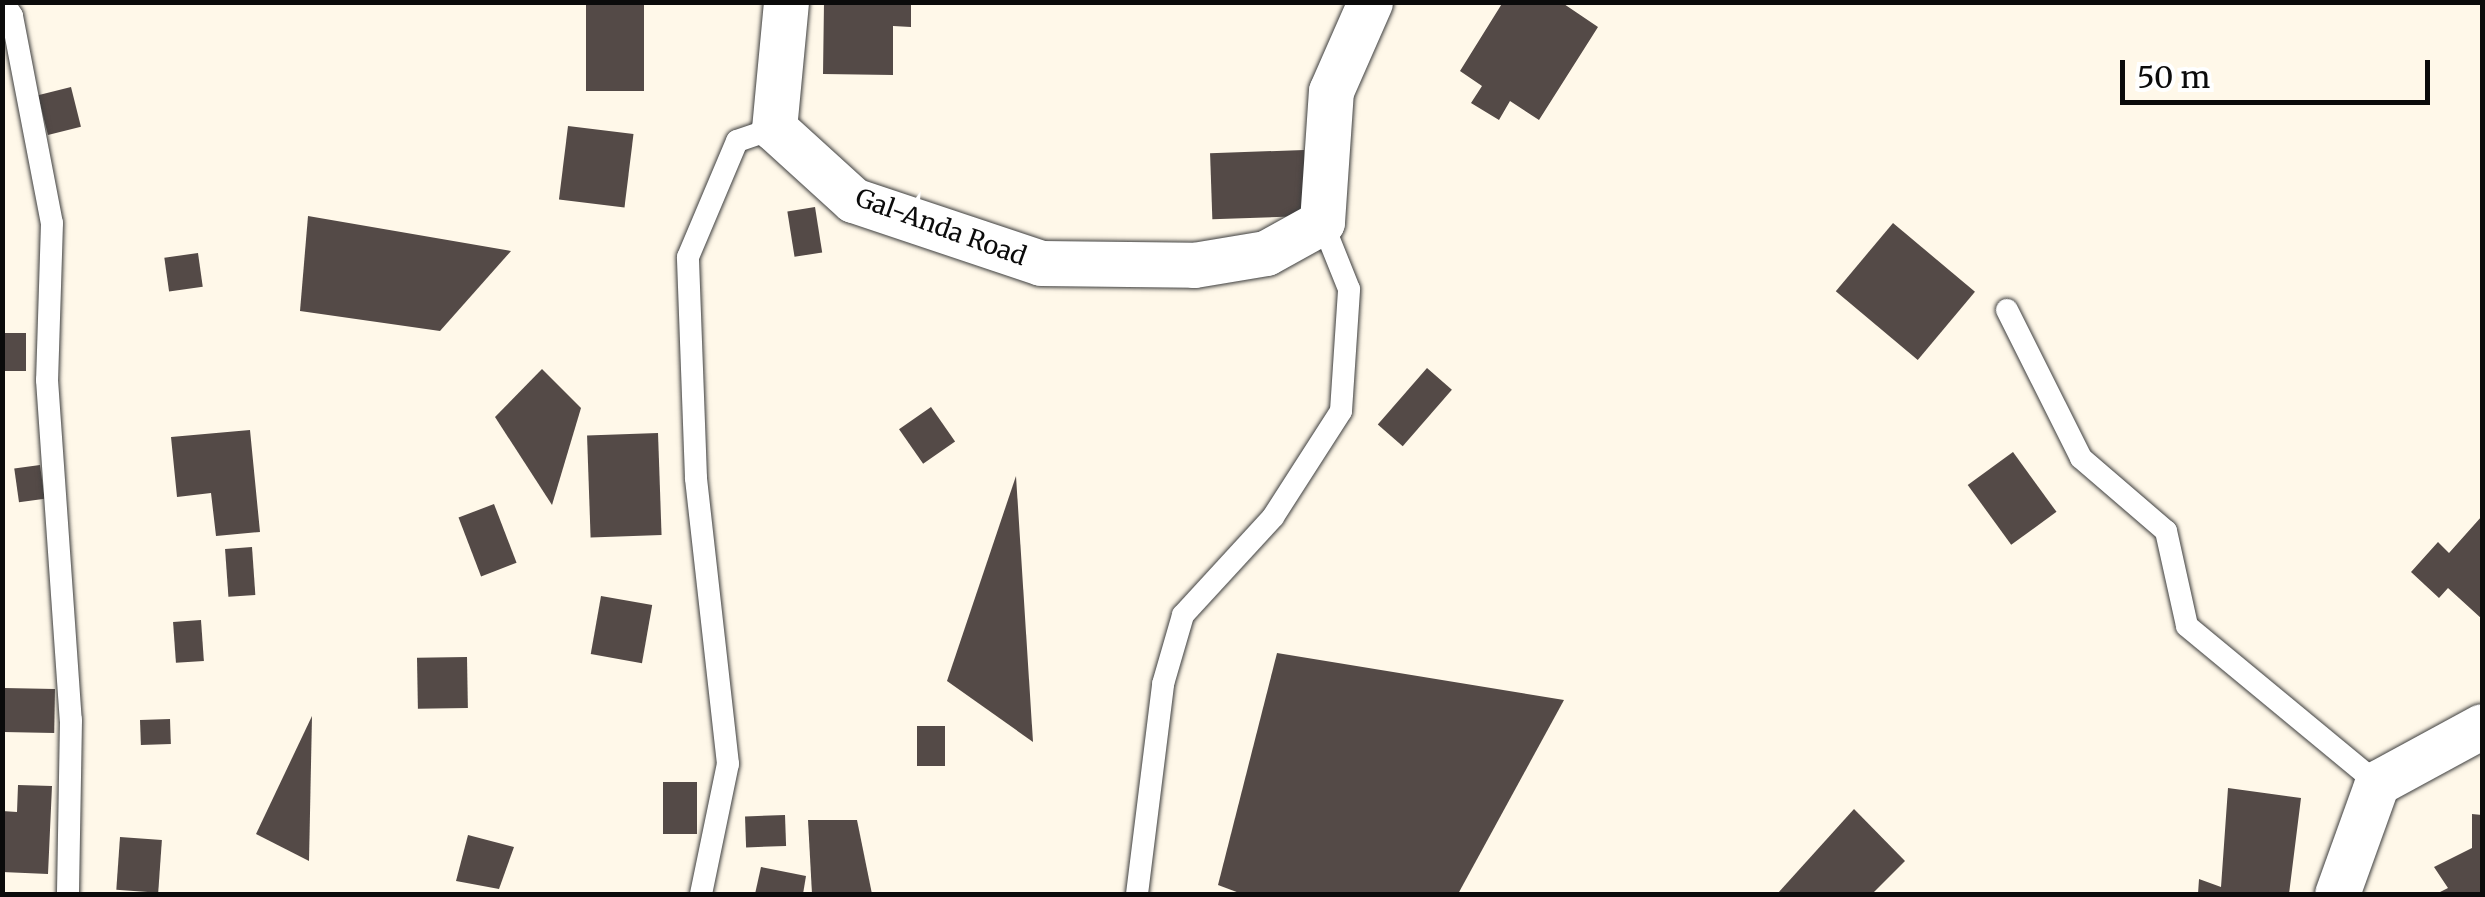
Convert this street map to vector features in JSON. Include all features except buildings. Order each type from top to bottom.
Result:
[{"type":"street","points":[[774,128],[786,2]]},
{"type":"street","points":[[1322,222],[1331,91],[1370,2]]},
{"type":"street","name":"Gal-Anda Road","points":[[774,128],[853,200],[1041,264],[1194,264],[1266,253],[1322,222]]},
{"type":"street","points":[[2337,894],[2377,783],[2482,726]]},
{"type":"lane","points":[[3,2],[12,16],[52,223],[46,380],[71,720],[68,894]]},
{"type":"lane","points":[[701,894],[728,764],[696,478],[688,257],[737,141],[774,128]]},
{"type":"lane","points":[[1138,894],[1163,684],[1183,615],[1273,517],[1341,411],[1349,289],[1322,222]]},
{"type":"lane","points":[[2008,310],[2081,458],[2166,531],[2187,626],[2377,783]]}]
